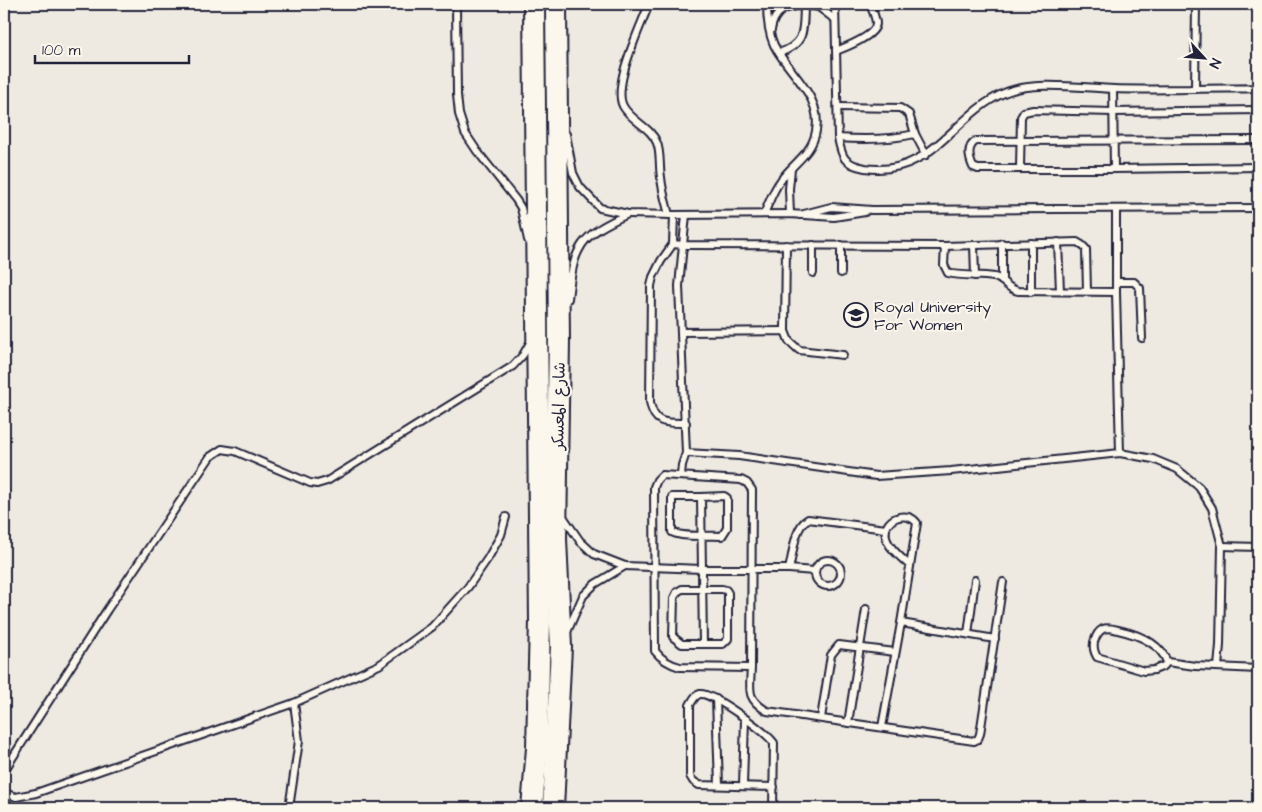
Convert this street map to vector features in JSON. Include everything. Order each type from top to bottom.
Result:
[{"type":"main road","name":"شارع المعسكر","points":[[532,808],[537,748],[540,621],[534,4]]},
{"type":"main road","name":"شارع المعسكر","points":[[553,808],[561,648],[556,538],[559,340],[556,4]]},
{"type":"main road","points":[[523,808],[526,778],[537,748]]},
{"type":"lane","points":[[456,4],[459,114],[465,133],[516,200],[520,208],[527,235],[537,299]]},
{"type":"lane","points":[[649,4],[623,72],[620,94],[623,107],[652,134],[657,143],[660,159],[660,177],[671,215],[673,244],[653,277],[651,286],[650,402],[652,413],[657,419],[667,423],[686,422]]},
{"type":"lane","points":[[764,214],[780,181],[810,148],[816,131],[816,117],[809,94],[779,53],[772,40],[767,23],[767,4]]},
{"type":"lane","points":[[835,4],[838,138],[845,161],[857,166],[878,168],[903,165],[916,161],[943,142],[971,114],[988,101],[1006,92],[1021,88],[1046,86],[1113,89],[1258,88]]},
{"type":"lane","points":[[836,52],[855,44],[874,29],[876,24],[870,4]]},
{"type":"lane","points":[[1196,4],[1196,89]]},
{"type":"lane","points":[[770,31],[775,16],[786,7],[818,5],[835,19]]},
{"type":"lane","points":[[779,53],[790,49],[802,37],[804,6]]},
{"type":"lane","points":[[557,51],[573,173],[580,187],[600,208],[628,214],[790,214],[834,217],[872,210]]},
{"type":"lane","points":[[1113,89],[1114,169]]},
{"type":"lane","points":[[838,106],[900,108],[909,114],[915,134],[926,155]]},
{"type":"lane","points":[[1020,168],[1021,117],[1024,112],[1033,110],[1113,112],[1258,110]]},
{"type":"lane","points":[[838,138],[871,140],[915,134]]},
{"type":"lane","points":[[1258,140],[976,141],[970,149],[970,159],[973,167],[978,169],[1258,167]]},
{"type":"lane","points":[[790,214],[789,189],[792,168]]},
{"type":"lane","points":[[800,215],[831,207],[872,210],[1258,208]]},
{"type":"lane","points":[[1116,210],[1120,452]]},
{"type":"lane","points":[[567,302],[571,270],[582,244],[591,233],[605,224],[628,214]]},
{"type":"lane","points":[[681,475],[686,453],[686,422],[679,286],[686,215]]},
{"type":"lane","points":[[1058,242],[1060,291]]},
{"type":"lane","points":[[673,244],[946,246],[1077,242],[1086,249],[1087,292]]},
{"type":"lane","points":[[1002,243],[1002,281]]},
{"type":"lane","points":[[1031,243],[1031,292]]},
{"type":"lane","points":[[786,245],[785,331],[789,341],[799,350],[843,355]]},
{"type":"lane","points":[[812,245],[813,273]]},
{"type":"lane","points":[[841,245],[841,273]]},
{"type":"lane","points":[[974,245],[975,276]]},
{"type":"lane","points":[[946,246],[944,265],[948,273],[993,277],[1002,281],[1010,289],[1031,292],[1116,292]]},
{"type":"lane","points":[[1116,282],[1134,282],[1140,288],[1142,338]]},
{"type":"lane","points":[[559,340],[565,311]]},
{"type":"lane","points":[[4,771],[107,610],[210,457],[222,449],[235,451],[310,483],[317,484],[327,481],[513,366],[538,330]]},
{"type":"lane","points":[[681,332],[785,331]]},
{"type":"lane","points":[[686,453],[739,456],[876,476],[951,471],[1120,452],[1153,459],[1178,469],[1199,488],[1212,508],[1222,546],[1221,626],[1218,667]]},
{"type":"lane","points":[[751,668],[680,667],[660,659],[655,651],[656,566],[654,487],[662,475],[741,480],[747,482],[752,490],[751,668],[750,696],[757,705],[767,711],[976,740],[980,734],[1003,582]]},
{"type":"lane","points":[[724,496],[728,500],[726,532],[722,536],[700,535],[678,535],[672,532],[672,497],[724,496]]},
{"type":"lane","points":[[701,497],[700,535],[703,644]]},
{"type":"lane","points":[[556,506],[580,541],[594,554],[624,566],[814,571]]},
{"type":"lane","points":[[4,793],[16,797],[36,793],[294,703],[379,665],[432,627],[468,587],[501,535],[506,516]]},
{"type":"lane","points":[[882,727],[917,523],[907,516],[892,518],[887,524],[886,538],[888,543],[909,565]]},
{"type":"lane","points":[[790,570],[798,533],[803,522],[808,519],[886,529]]},
{"type":"lane","points":[[1222,546],[1258,547]]},
{"type":"lane","points":[[825,559],[833,560],[840,566],[842,574],[838,582],[831,586],[822,585],[816,580],[814,571],[817,564],[825,559]]},
{"type":"lane","points":[[561,648],[583,596],[595,584],[624,566]]},
{"type":"lane","points":[[968,634],[975,580]]},
{"type":"lane","points":[[722,588],[728,593],[728,639],[723,644],[682,644],[673,637],[674,598],[677,592],[682,589],[702,589],[722,588]]},
{"type":"lane","points":[[848,723],[866,609]]},
{"type":"lane","points":[[901,623],[995,639]]},
{"type":"lane","points":[[1107,628],[1135,634],[1154,645],[1165,656],[1166,662],[1164,666],[1144,671],[1098,657],[1094,652],[1093,645],[1097,634],[1107,628]]},
{"type":"lane","points":[[821,718],[831,655],[839,645],[895,652]]},
{"type":"lane","points":[[1166,662],[1195,666],[1258,669]]},
{"type":"lane","points":[[773,808],[774,787],[774,742],[716,699],[702,693],[696,696],[690,705],[690,776],[693,781],[699,785],[774,787]]},
{"type":"lane","points":[[716,699],[719,786]]},
{"type":"lane","points":[[289,808],[299,740],[294,703]]},
{"type":"lane","points":[[743,786],[744,718]]},
{"type":"place","name":"Royal University For Women","points":[[856,315]]}]
